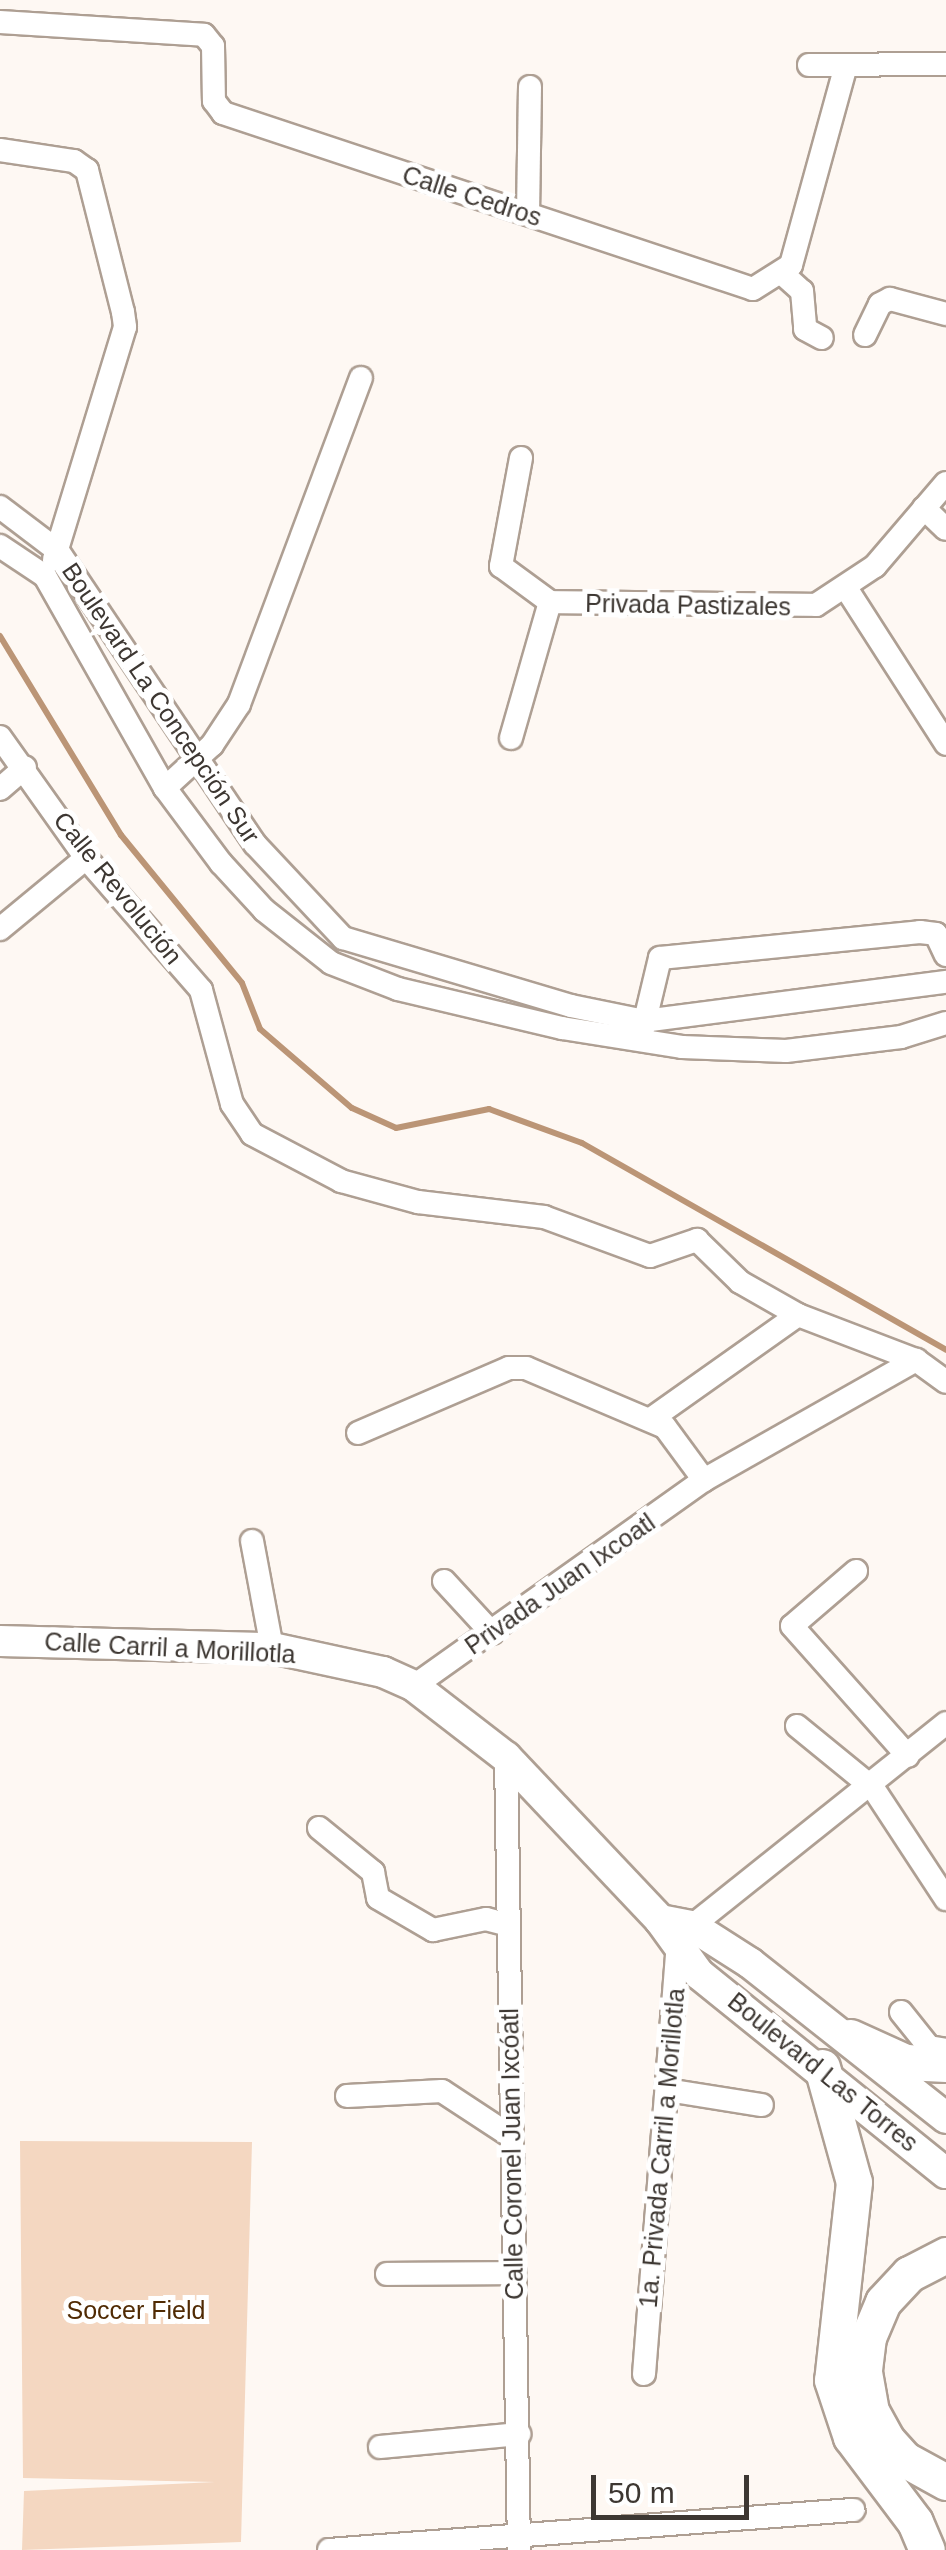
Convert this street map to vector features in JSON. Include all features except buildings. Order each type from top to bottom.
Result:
[{"type":"main road","points":[[850,2037],[905,2062],[946,2064]]},
{"type":"main road","points":[[822,2066],[854,2182],[832,2380],[850,2437],[915,2522],[928,2550]]},
{"type":"main road","points":[[946,2255],[909,2274],[883,2302],[868,2337],[864,2372],[871,2411],[887,2440],[904,2459],[946,2482]]},
{"type":"street","name":"Calle Cedros","points":[[0,22],[204,35],[212,46],[214,102],[223,113],[753,289],[784,275]]},
{"type":"street","points":[[822,338],[805,329],[802,290],[784,275],[846,64]]},
{"type":"street","points":[[809,65],[946,64]]},
{"type":"street","points":[[528,214],[530,87]]},
{"type":"street","points":[[0,150],[74,161],[86,170],[125,327],[58,551],[45,576]]},
{"type":"street","points":[[865,335],[880,304],[890,300],[946,314]]},
{"type":"street","points":[[165,788],[196,762],[239,704],[361,378]]},
{"type":"street","name":"Privada Pastizales","points":[[521,458],[500,566],[550,602],[805,608],[846,588],[874,566],[946,483]]},
{"type":"street","name":"Boulevard La Concepción Sur","points":[[0,507],[58,551],[196,762],[255,844],[344,938],[643,1031],[946,982]]},
{"type":"street","points":[[924,508],[946,530]]},
{"type":"street","name":"Boulevard La Concepción Sur","points":[[0,546],[45,576],[165,788],[264,910],[331,963],[398,990],[786,1052],[901,1037],[946,1023]]},
{"type":"street","points":[[846,588],[946,744]]},
{"type":"street","points":[[511,738],[550,602]]},
{"type":"street","name":"Calle Revolución","points":[[0,737],[86,858],[201,990],[232,1104],[252,1134],[341,1181],[418,1202],[544,1217],[650,1256],[696,1240],[740,1282],[798,1315]]},
{"type":"street","points":[[0,789],[24,767]]},
{"type":"street","points":[[0,929],[86,858]]},
{"type":"street","points":[[643,1031],[660,958],[920,932],[936,934],[946,955]]},
{"type":"street","points":[[651,1419],[798,1315],[916,1360],[943,1382]]},
{"type":"street","name":"Privada Juan Ixcoatl","points":[[414,1686],[704,1480],[916,1360]]},
{"type":"street","points":[[358,1433],[509,1368],[526,1368],[651,1419],[704,1480]]},
{"type":"street","points":[[252,1541],[272,1648]]},
{"type":"street","points":[[856,1571],[792,1626],[908,1756]]},
{"type":"street","points":[[444,1581],[492,1633]]},
{"type":"street","name":"Calle Carril a Morillotla","points":[[0,1640],[272,1648],[383,1672],[414,1686],[506,1757],[660,1920],[685,1939],[699,1974]]},
{"type":"street","points":[[685,1939],[873,1788],[946,1723]]},
{"type":"street","points":[[797,1726],[873,1788],[946,1899]]},
{"type":"street","name":"Calle Coronel Juan Ixcóatl","points":[[506,1757],[518,2540]]},
{"type":"street","points":[[320,1828],[373,1872],[378,1898],[433,1930],[486,1919],[508,1925]]},
{"type":"street","name":"Boulevard Las Torres","points":[[685,1939],[724,1946],[850,2037],[946,2118]]},
{"type":"street","name":"1a. Privada Carril a Morillotla","points":[[644,2374],[685,1939]]},
{"type":"street","name":"Boulevard Las Torres","points":[[699,1974],[822,2066],[946,2173]]},
{"type":"street","points":[[901,2012],[929,2047],[946,2050]]},
{"type":"street","points":[[668,2090],[762,2105]]},
{"type":"street","points":[[347,2096],[442,2091],[512,2138]]},
{"type":"street","points":[[387,2274],[515,2274]]},
{"type":"street","points":[[380,2447],[519,2434]]},
{"type":"street","points":[[329,2550],[518,2540],[853,2510]]},
{"type":"green space","name":"Soccer Field","points":[[20,2141],[252,2142],[241,2542],[22,2550],[24,2491],[215,2482],[23,2478]]},
{"type":"waterway","points":[[0,636],[121,835],[242,983],[260,1029],[352,1108],[396,1128],[489,1109],[582,1143],[946,1350]]}]
